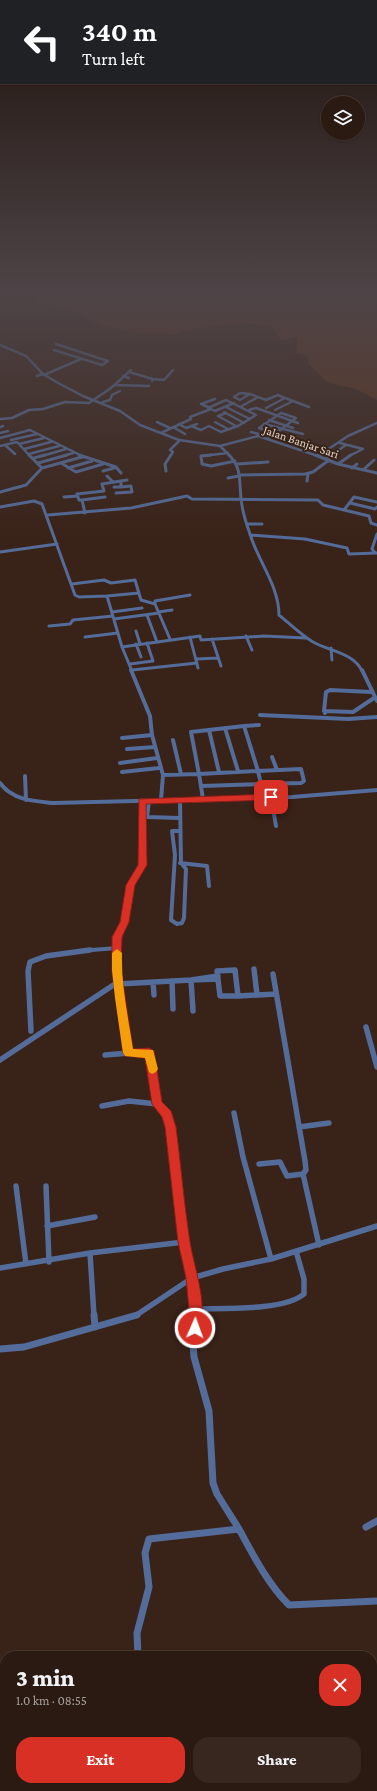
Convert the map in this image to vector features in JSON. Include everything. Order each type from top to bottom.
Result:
[{"type":"street","points":[[37,376],[43,374],[120,411],[140,425],[175,436]]},
{"type":"street","points":[[0,419],[12,418],[29,410],[43,409],[65,402],[86,404],[95,400],[126,374]]},
{"type":"street","points":[[137,374],[153,380],[165,380],[171,374]]},
{"type":"street","points":[[123,376],[129,378]]},
{"type":"street","points":[[114,385],[149,386]]},
{"type":"street","points":[[102,403],[110,400],[112,395],[120,391]]},
{"type":"street","points":[[162,432],[191,419],[190,417],[244,392],[266,400],[278,395],[309,407]]},
{"type":"street","points":[[234,397],[240,400],[251,394]]},
{"type":"street","points":[[240,407],[258,397]]},
{"type":"street","points":[[215,398],[201,404],[215,411],[239,401]]},
{"type":"street","points":[[266,408],[286,398]]},
{"type":"street","points":[[201,430],[209,426],[221,432],[237,427],[250,418],[257,416],[226,400]]},
{"type":"street","points":[[275,410],[293,401]]},
{"type":"street","points":[[294,408],[302,404]]},
{"type":"street","points":[[226,407],[250,418]]},
{"type":"street","points":[[248,410],[256,408],[298,424]]},
{"type":"street","points":[[219,409],[244,423]]},
{"type":"street","points":[[226,413],[218,416],[237,427]]},
{"type":"street","points":[[268,438],[275,433],[280,429],[286,425],[296,417],[281,413],[259,428],[275,433],[286,437]]},
{"type":"street","points":[[186,414],[190,417]]},
{"type":"street","points":[[269,420],[293,428]]},
{"type":"street","points":[[157,422],[185,434]]},
{"type":"street","points":[[215,422],[228,429]]},
{"type":"street","points":[[318,456],[348,436],[377,423]]},
{"type":"street","points":[[179,424],[186,428],[197,424]]},
{"type":"street","points":[[264,424],[303,434]]},
{"type":"street","points":[[149,426],[180,440],[220,446],[236,462],[250,535],[279,602],[278,614],[307,638],[331,648],[361,665],[371,692],[376,700],[354,712],[324,711]]},
{"type":"street","points":[[191,426],[207,432]]},
{"type":"street","points":[[0,433],[8,430]]},
{"type":"street","points":[[15,454],[3,445],[0,439],[30,430],[82,457],[116,467],[121,473]]},
{"type":"street","points":[[251,432],[280,441]]},
{"type":"street","points":[[3,445],[37,434]]},
{"type":"street","points":[[8,436],[12,442],[17,442],[42,468]]},
{"type":"street","name":"Jalan Banjar Sari","points":[[220,446],[253,436],[268,438],[338,464],[377,473]]},
{"type":"street","points":[[19,444],[44,438]]},
{"type":"street","points":[[166,472],[165,464],[173,452],[170,450],[180,440]]},
{"type":"street","points":[[24,449],[51,442]]},
{"type":"street","points":[[338,464],[349,456],[363,449],[340,442]]},
{"type":"street","points":[[325,459],[346,445]]},
{"type":"street","points":[[29,454],[59,446]]},
{"type":"street","points":[[34,458],[66,449]]},
{"type":"street","points":[[38,463],[73,453]]},
{"type":"street","points":[[228,453],[202,456],[200,458],[202,464],[211,466],[236,462],[268,462]]},
{"type":"street","points":[[0,492],[26,485],[42,468],[82,457]]},
{"type":"street","points":[[228,478],[239,476],[308,474],[329,460]]},
{"type":"street","points":[[364,470],[374,460]]},
{"type":"street","points":[[68,468],[92,461]]},
{"type":"street","points":[[61,463],[76,472],[103,464]]},
{"type":"street","points":[[352,468],[357,464]]},
{"type":"street","points":[[103,471],[116,467]]},
{"type":"street","points":[[307,481],[308,474]]},
{"type":"street","points":[[107,476],[113,482]]},
{"type":"street","points":[[64,497],[104,491],[102,484],[127,480]]},
{"type":"street","points":[[121,481],[121,487]]},
{"type":"street","points":[[114,487],[131,486],[132,492],[116,493]]},
{"type":"street","points":[[78,496],[79,500],[82,500],[85,513]]},
{"type":"street","points":[[48,515],[85,513],[138,507],[187,496],[192,499],[318,500],[323,505],[369,516],[371,523],[377,524]]},
{"type":"street","points":[[344,510],[354,497],[377,502]]},
{"type":"street","points":[[82,500],[105,498]]},
{"type":"street","points":[[0,507],[37,502],[42,504],[48,515],[75,595],[107,596],[139,593]]},
{"type":"street","points":[[350,504],[375,509],[377,507]]},
{"type":"street","points":[[247,524],[262,524]]},
{"type":"street","points":[[376,553],[372,549],[377,534]]},
{"type":"street","points":[[250,535],[305,539],[347,548],[349,554],[376,553]]},
{"type":"street","points":[[0,552],[57,544]]},
{"type":"street","points":[[72,584],[104,580],[111,583],[118,583],[133,579],[144,602],[155,604]]},
{"type":"street","points":[[107,596],[122,647],[150,716],[152,735],[159,768],[163,776],[162,800]]},
{"type":"street","points":[[155,604],[155,601],[190,596]]},
{"type":"street","points":[[155,604],[170,639]]},
{"type":"street","points":[[49,626],[70,624],[73,620],[113,615],[142,608]]},
{"type":"street","points":[[113,615],[147,615],[172,610]]},
{"type":"street","points":[[147,615],[157,642]]},
{"type":"street","points":[[136,631],[141,657]]},
{"type":"street","points":[[85,637],[118,633]]},
{"type":"street","points":[[122,647],[170,639],[200,636],[201,640],[246,636],[307,638]]},
{"type":"street","points":[[246,636],[252,650]]},
{"type":"street","points":[[190,637],[197,663]]},
{"type":"street","points":[[212,639],[221,666]]},
{"type":"street","points":[[130,664],[153,661],[147,643]]},
{"type":"street","points":[[331,648],[332,660]]},
{"type":"street","points":[[132,670],[197,663],[218,658]]},
{"type":"street","points":[[325,717],[324,711],[327,691],[371,692]]},
{"type":"street","points":[[260,715],[348,719],[377,717]]},
{"type":"street","points":[[320,717],[321,723]]},
{"type":"street","points":[[203,799],[191,732],[259,725]]},
{"type":"street","points":[[244,726],[258,771],[264,797]]},
{"type":"street","points":[[226,728],[238,771]]},
{"type":"street","points":[[209,730],[219,772]]},
{"type":"street","points":[[122,738],[152,735]]},
{"type":"street","points":[[173,740],[181,774]]},
{"type":"street","points":[[127,749],[155,747]]},
{"type":"street","points":[[272,757],[277,770]]},
{"type":"street","points":[[120,762],[157,758]]},
{"type":"street","points":[[122,772],[159,768]]},
{"type":"street","points":[[163,776],[299,768],[304,781],[301,783],[201,786]]},
{"type":"street","points":[[25,776],[26,800]]},
{"type":"street","points":[[0,782],[12,793],[26,800],[52,803],[271,797],[377,790]]},
{"type":"street","points":[[271,797],[276,826]]},
{"type":"street","points":[[180,800],[181,863],[186,869],[184,918],[182,923],[177,924],[171,920],[174,868],[172,831],[180,831]]},
{"type":"street","points":[[129,1053],[118,983],[117,937],[124,922],[130,885],[142,865],[142,801]]},
{"type":"street","points":[[148,801],[147,817],[180,818]]},
{"type":"street","points":[[174,868],[181,863],[207,866],[209,886]]},
{"type":"street","points":[[31,1031],[30,962],[34,959],[51,956],[117,948]]},
{"type":"street","points":[[254,969],[257,995]]},
{"type":"street","points":[[238,996],[235,970],[217,971],[220,996],[238,996],[276,994]]},
{"type":"street","points":[[272,974],[305,1161],[306,1170],[303,1174],[319,1245]]},
{"type":"street","points":[[0,1060],[118,983],[218,978]]},
{"type":"street","points":[[191,980],[193,1010]]},
{"type":"street","points":[[172,981],[173,1009]]},
{"type":"street","points":[[153,982],[154,995]]},
{"type":"street","points":[[366,1027],[377,1067]]},
{"type":"street","points":[[105,1055],[149,1053],[157,1104],[167,1114],[171,1127],[184,1242],[192,1278],[196,1309],[194,1356],[209,1411],[213,1483],[216,1494],[239,1529],[253,1555],[281,1597],[289,1605],[377,1602]]},
{"type":"street","points":[[102,1106],[129,1102],[157,1104]]},
{"type":"street","points":[[234,1113],[243,1157],[271,1259]]},
{"type":"street","points":[[299,1127],[329,1123]]},
{"type":"street","points":[[259,1164],[280,1162],[287,1176],[303,1174]]},
{"type":"street","points":[[16,1186],[26,1264]]},
{"type":"street","points":[[46,1186],[49,1262]]},
{"type":"street","points":[[47,1226],[77,1219],[95,1217]]},
{"type":"street","points":[[0,1349],[24,1347],[136,1316],[192,1278],[223,1269],[271,1259],[377,1226]]},
{"type":"street","points":[[0,1268],[49,1262],[90,1254],[184,1242]]},
{"type":"street","points":[[196,1309],[271,1307],[301,1298],[304,1294],[304,1287],[296,1251]]},
{"type":"street","points":[[90,1254],[95,1327]]},
{"type":"street","points":[[366,1527],[377,1521]]},
{"type":"street","points":[[138,1651],[137,1634],[145,1609],[149,1587],[145,1553],[149,1539],[239,1529]]},
{"type":"shaded area","points":[[319,374],[377,374],[377,400],[356,389],[326,381]]},
{"type":"slow traffic","points":[[117,953],[121,1012],[129,1053],[149,1053],[151,1056],[152,1069]]},
{"type":"route","points":[[195,1328],[196,1309],[192,1278],[184,1242],[171,1142],[171,1127],[167,1114],[157,1104],[151,1056],[149,1053],[129,1053],[121,1012],[117,970],[117,937],[122,930],[130,885],[142,865],[142,801],[271,797]]}]
